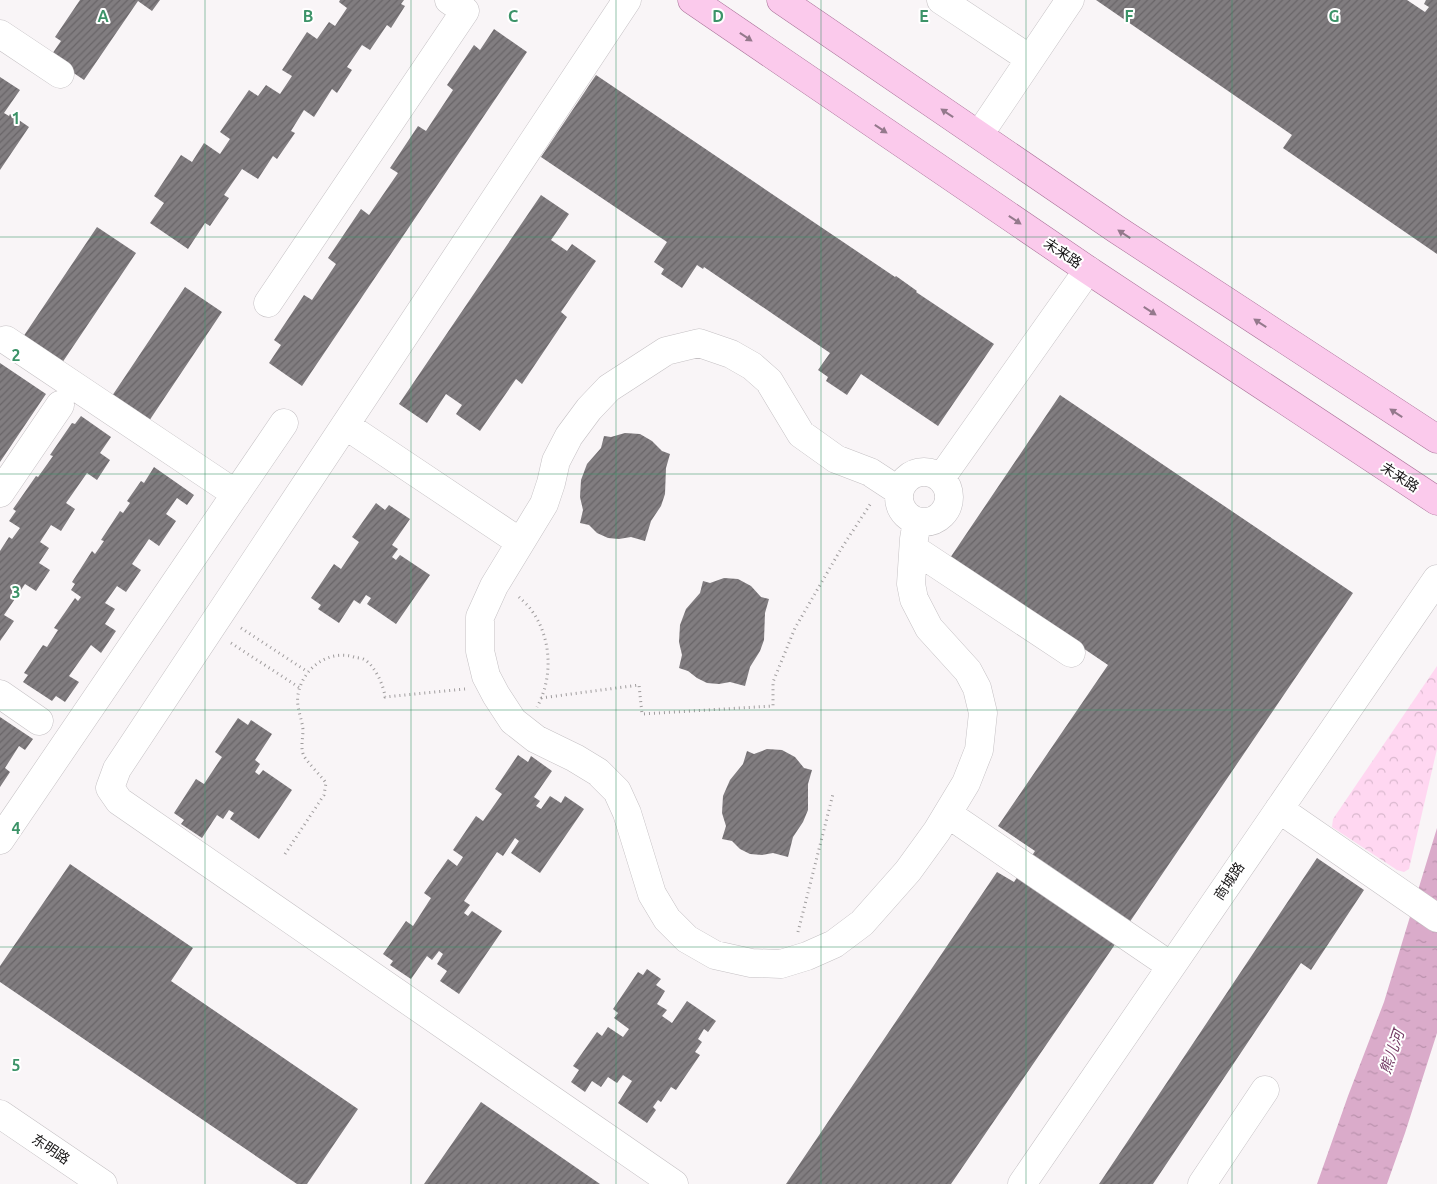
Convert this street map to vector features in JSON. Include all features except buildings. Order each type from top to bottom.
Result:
[{"type":"main road","name":"未来路","points":[[692,0],[1088,270],[1437,501]]},
{"type":"main road","points":[[781,0],[1116,229],[1437,439]]},
{"type":"street","points":[[268,303],[465,11],[449,0]]},
{"type":"street","points":[[627,0],[117,769],[110,788],[119,801],[674,1184]]},
{"type":"street","points":[[941,0],[1030,59]]},
{"type":"street","points":[[979,135],[1070,0]]},
{"type":"street","points":[[0,34],[60,74]]},
{"type":"street","points":[[941,478],[1088,270]]},
{"type":"street","points":[[6,340],[236,494]]},
{"type":"street","points":[[892,486],[901,484],[908,476],[918,472],[936,474],[948,489],[947,508],[932,522],[921,523],[917,521],[911,520],[904,513],[892,486],[870,472],[836,460],[801,434],[769,381],[752,366],[730,354],[700,343],[666,351],[609,388],[589,409],[569,436],[556,461],[552,484],[544,504],[497,581],[480,617],[480,651],[486,676],[513,721],[536,739],[575,758],[598,772],[617,791],[627,813],[652,894],[667,919],[687,939],[715,954],[751,963],[780,964],[807,956],[834,944],[862,923],[908,871],[937,831],[966,784],[979,750],[983,713],[977,688],[968,671],[929,628],[914,599],[911,584],[917,521]]},
{"type":"street","points":[[0,493],[60,405]]},
{"type":"street","points":[[0,840],[284,423]]},
{"type":"street","points":[[345,425],[520,542]]},
{"type":"street","points":[[914,549],[1071,653]]},
{"type":"street","name":"商城路","points":[[1022,1184],[1437,579]]},
{"type":"street","points":[[0,694],[39,721]]},
{"type":"street","points":[[1279,809],[1437,918]]},
{"type":"street","points":[[948,814],[1171,966]]},
{"type":"street","points":[[1202,1184],[1265,1090]]},
{"type":"street","name":"东明路","points":[[0,1114],[103,1184]]},
{"type":"path","points":[[541,698],[639,685],[642,714],[773,706],[773,682],[795,628],[841,549],[892,486]]},
{"type":"path","points":[[497,581],[519,597],[532,611],[542,630],[547,648],[549,667],[546,684],[538,706],[522,728]]},
{"type":"path","points":[[215,622],[308,672]]},
{"type":"path","points":[[215,622],[300,688]]},
{"type":"path","points":[[284,854],[324,795],[326,783],[304,757],[301,742],[303,730],[297,705],[298,694],[305,676],[315,664],[331,657],[346,655],[365,660],[378,675],[385,697],[491,686]]},
{"type":"path","points":[[798,933],[832,794]]},
{"type":"green space","points":[[1437,666],[1437,749],[1409,869],[1404,872],[1397,870],[1332,827],[1333,819]]},
{"type":"water","name":"熊儿河","points":[[1437,828],[1437,1033],[1405,1133],[1387,1184],[1317,1184],[1384,1002]]}]
